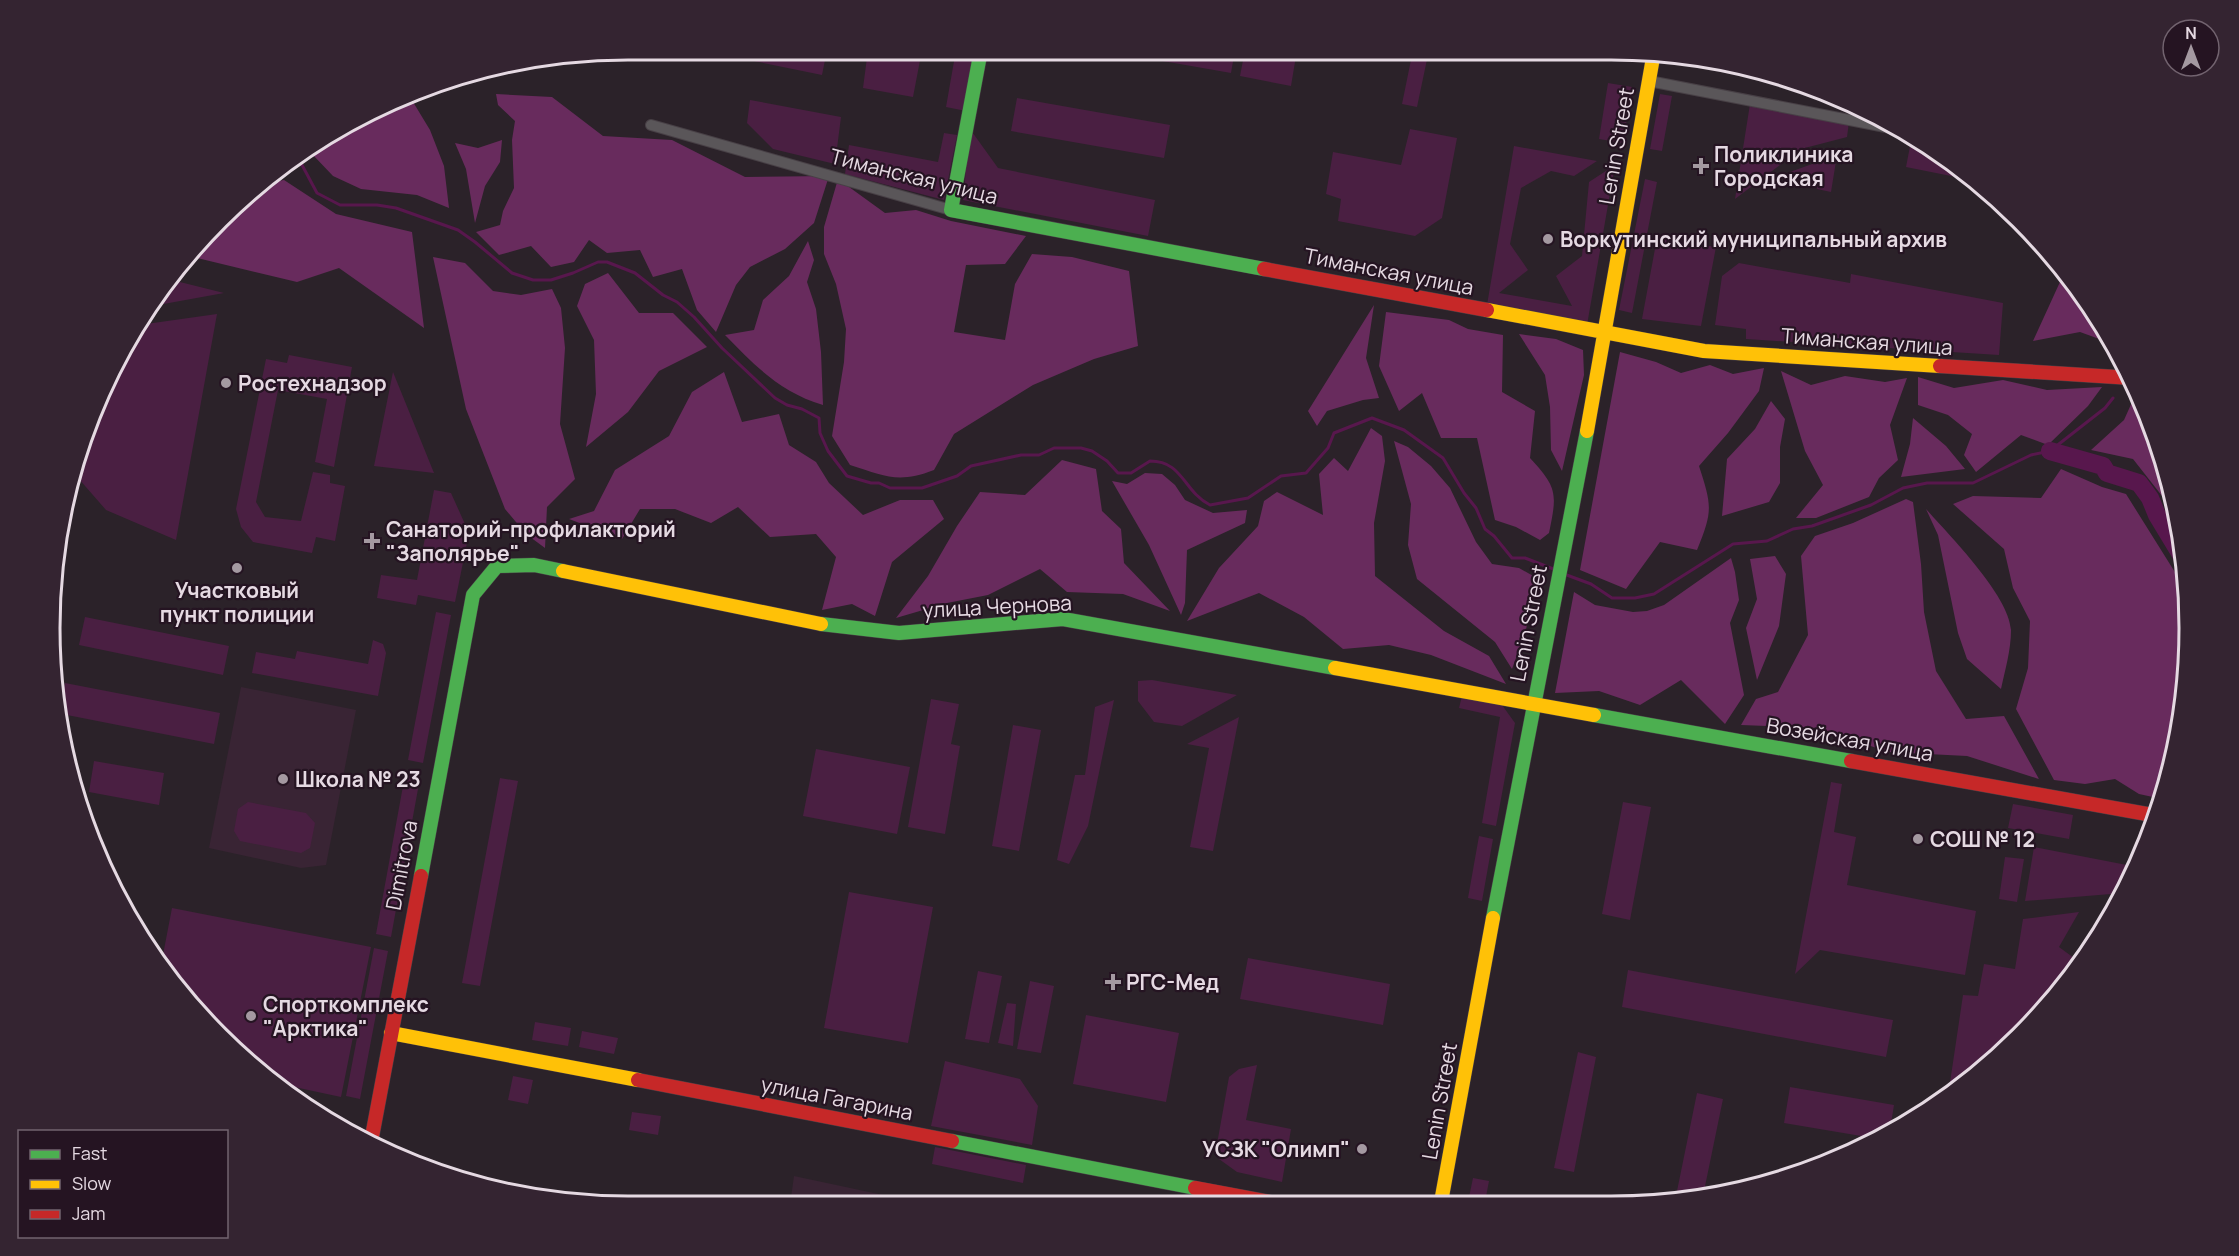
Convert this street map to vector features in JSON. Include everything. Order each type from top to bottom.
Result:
[{"type":"main road","points":[[951,210],[979,60]]},
{"type":"main road","name":"Lenin Street","points":[[1442,1196],[1534,703],[1572,513],[1652,61]]},
{"type":"main road","name":"Тиманская улица","points":[[951,210],[1704,351],[2120,377]]},
{"type":"main road","name":"улица Чернова","points":[[473,595],[497,566],[534,565],[822,624],[899,633],[1063,619],[1534,703]]},
{"type":"main road","name":"Dimitrova","points":[[372,1135],[473,595]]},
{"type":"main road","name":"Возейская улица","points":[[1534,703],[2148,814]]},
{"type":"main road","name":"улица Гагарина","points":[[391,1034],[1238,1196]]},
{"type":"street","points":[[1648,81],[1873,125]]},
{"type":"street","name":"Тиманская улица","points":[[651,125],[951,210]]},
{"type":"shaded area","points":[[749,60],[825,60],[822,75]]},
{"type":"shaded area","points":[[867,60],[920,60],[913,97],[863,88]]},
{"type":"shaded area","points":[[954,60],[974,60],[966,111],[946,107]]},
{"type":"shaded area","points":[[1157,60],[1233,60],[1231,73]]},
{"type":"shaded area","points":[[1243,60],[1295,60],[1291,86],[1240,76]]},
{"type":"shaded area","points":[[1411,60],[1427,60],[1417,107],[1402,104]]},
{"type":"shaded area","points":[[1608,83],[1632,87],[1623,143],[1599,139]]},
{"type":"shaded area","points":[[496,94],[552,97],[603,136],[672,140],[745,177],[829,176],[814,223],[785,249],[750,267],[736,285],[716,332],[697,310],[682,269],[653,277],[640,250],[607,253],[589,240],[574,262],[551,267],[531,246],[499,255],[476,232],[500,225],[503,211],[514,188],[512,140],[515,121],[498,105]]},
{"type":"shaded area","points":[[1660,94],[1672,96],[1662,151],[1650,149]]},
{"type":"shaded area","points":[[1017,98],[1170,125],[1164,158],[1011,131]]},
{"type":"shaded area","points":[[750,100],[841,117],[835,164],[773,149],[747,123]]},
{"type":"shaded area","points":[[413,102],[430,130],[444,166],[449,208],[417,195],[361,189],[333,176],[313,155],[344,136]]},
{"type":"shaded area","points":[[1750,104],[1849,122],[1847,137],[1801,149],[1735,199]]},
{"type":"shaded area","points":[[970,129],[998,168],[1155,200],[1148,236],[963,200]]},
{"type":"shaded area","points":[[1410,129],[1457,138],[1442,218],[1415,236],[1338,221],[1341,199],[1326,194],[1333,152],[1401,165]]},
{"type":"shaded area","points":[[944,133],[957,135],[944,200],[845,174],[849,145],[938,162]]},
{"type":"shaded area","points":[[502,140],[500,162],[485,186],[475,223],[466,169],[455,143],[478,148]]},
{"type":"shaded area","points":[[1910,145],[1957,177],[1906,167]]},
{"type":"shaded area","points":[[1514,146],[1597,161],[1574,176],[1551,171],[1521,188],[1510,244],[1528,270],[1499,293],[1572,306],[1556,276],[1582,256],[1589,182],[1615,165],[1587,325],[1487,305]]},
{"type":"shaded area","points":[[1837,155],[1831,192],[1817,189],[1819,177],[1790,172]]},
{"type":"shaded area","points":[[838,179],[885,213],[916,210],[951,221],[1026,236],[1005,264],[966,265],[954,332],[1005,340],[1015,284],[1032,254],[1072,257],[1129,271],[1138,346],[1094,359],[1033,385],[954,434],[934,470],[911,477],[892,477],[850,465],[832,436],[844,362],[846,329],[836,284],[824,254],[824,227]]},
{"type":"shaded area","points":[[1645,179],[1657,182],[1632,313],[1619,310]]},
{"type":"shaded area","points":[[284,180],[336,214],[412,232],[424,328],[339,268],[297,282],[197,258],[226,226],[277,181]]},
{"type":"shaded area","points":[[1657,238],[1716,247],[1701,326],[1642,319]]},
{"type":"shaded area","points":[[808,241],[814,260],[807,282],[816,309],[821,352],[823,405],[794,393],[769,377],[725,335],[754,330],[763,300],[789,276]]},
{"type":"shaded area","points":[[433,257],[465,263],[493,291],[521,295],[552,289],[561,308],[565,348],[560,424],[575,479],[547,507],[545,548],[526,534],[505,509],[466,409]]},
{"type":"shaded area","points":[[1739,263],[1850,283],[1851,274],[2003,303],[1999,355],[1746,339],[1746,329],[1715,325],[1722,276]]},
{"type":"shaded area","points":[[608,273],[639,313],[673,313],[707,347],[659,371],[628,412],[586,447],[596,394],[594,340],[577,306],[585,284]]},
{"type":"shaded area","points":[[2061,280],[2100,339],[2080,332],[2033,341]]},
{"type":"shaded area","points":[[178,281],[224,293],[161,304]]},
{"type":"shaded area","points":[[1374,305],[1366,358],[1379,398],[1363,400],[1327,411],[1317,426],[1308,411]]},
{"type":"shaded area","points":[[1386,312],[1449,320],[1468,329],[1503,335],[1502,392],[1535,411],[1530,458],[1546,477],[1553,492],[1549,533],[1540,540],[1516,527],[1495,520],[1477,438],[1441,438],[1422,393],[1399,411],[1379,366]]},
{"type":"shaded area","points":[[217,314],[176,540],[106,510],[79,480],[103,411],[136,344],[149,324]]},
{"type":"shaded area","points":[[1519,334],[1556,339],[1583,350],[1584,375],[1562,471],[1551,450],[1550,407],[1545,375]]},
{"type":"shaded area","points":[[1620,352],[1656,362],[1681,373],[1710,365],[1733,374],[1764,368],[1759,391],[1728,433],[1699,466],[1709,508],[1706,526],[1697,550],[1660,542],[1626,589],[1580,570]]},
{"type":"shaded area","points":[[289,355],[352,367],[334,467],[315,462],[327,399],[278,390],[256,502],[265,517],[301,521],[313,472],[330,475],[330,483],[345,486],[335,541],[316,537],[312,553],[253,542],[241,527],[236,509],[266,359],[287,363]]},
{"type":"shaded area","points":[[1781,371],[1811,385],[1845,376],[1885,382],[1907,378],[1890,425],[1898,460],[1879,478],[1869,497],[1816,518],[1796,518],[1823,485],[1805,451]]},
{"type":"shaded area","points":[[393,372],[434,473],[374,466]]},
{"type":"shaded area","points":[[724,372],[742,422],[779,414],[789,445],[816,462],[829,483],[863,515],[900,500],[933,500],[944,519],[892,562],[875,616],[852,604],[822,610],[836,557],[816,534],[770,537],[738,507],[711,523],[675,509],[640,509],[622,539],[569,519],[594,511],[615,470],[669,436],[692,392]]},
{"type":"shaded area","points":[[1918,377],[1954,388],[2003,380],[2047,390],[2102,387],[2088,406],[2048,445],[2021,435],[1976,472],[1964,455],[1972,434],[1948,415],[1918,405]]},
{"type":"shaded area","points":[[1771,401],[1785,419],[1780,447],[1780,483],[1769,502],[1722,516],[1727,459],[1755,429]]},
{"type":"shaded area","points":[[2132,402],[2149,445],[2164,498],[2133,459],[2091,450],[2124,420]]},
{"type":"shaded area","points":[[1913,418],[1946,446],[1965,469],[1901,477],[1910,444]]},
{"type":"shaded area","points":[[1371,428],[1382,436],[1385,461],[1374,523],[1375,576],[1444,631],[1489,656],[1506,684],[1431,655],[1389,645],[1343,649],[1304,617],[1259,593],[1187,621],[1219,568],[1258,526],[1264,501],[1277,492],[1323,515],[1319,474],[1334,458],[1348,471]]},
{"type":"shaded area","points":[[1394,441],[1408,447],[1431,466],[1450,488],[1476,542],[1492,564],[1519,568],[1535,577],[1526,630],[1512,669],[1495,642],[1417,579],[1408,545],[1411,504]]},
{"type":"shaded area","points":[[1062,460],[1096,469],[1102,511],[1121,529],[1124,563],[1170,611],[1123,594],[1067,592],[1040,569],[988,595],[947,603],[896,618],[928,576],[980,492],[1025,495]]},
{"type":"shaded area","points":[[2061,469],[2102,487],[2126,494],[2176,574],[2178,665],[2168,739],[2153,797],[2139,794],[2115,779],[2085,784],[2054,780],[2016,709],[2028,668],[2030,621],[2013,588],[2004,549],[1953,504],[1973,496],[2041,498]]},
{"type":"shaded area","points":[[1145,473],[1162,474],[1175,485],[1185,500],[1213,513],[1247,510],[1245,523],[1187,550],[1185,603],[1181,615],[1149,545],[1112,481],[1127,484]]},
{"type":"shaded area","points":[[434,490],[451,493],[469,533],[455,602],[418,595],[416,605],[377,598],[381,575],[417,580]]},
{"type":"shaded area","points":[[1906,499],[1913,502],[1924,612],[1936,671],[1966,719],[2004,716],[2039,779],[1967,756],[1888,752],[1819,728],[1741,725],[1756,699],[1778,692],[1808,635],[1801,556],[1815,536],[1853,523]]},
{"type":"shaded area","points":[[1926,509],[1976,566],[2000,600],[2008,616],[2011,637],[2001,689],[1967,659],[1958,633],[1938,535]]},
{"type":"shaded area","points":[[1775,556],[1786,574],[1779,626],[1757,680],[1746,628],[1757,599],[1750,559]]},
{"type":"shaded area","points":[[1731,558],[1739,600],[1730,623],[1744,695],[1725,724],[1681,680],[1640,705],[1599,691],[1555,693],[1574,592],[1595,605],[1633,612],[1647,611],[1664,605]]},
{"type":"shaded area","points":[[436,612],[451,615],[423,763],[408,760]]},
{"type":"shaded area","points":[[85,617],[229,646],[223,675],[79,645]]},
{"type":"shaded area","points":[[373,640],[383,644],[386,653],[378,696],[252,673],[256,652],[295,659],[297,651],[368,664]]},
{"type":"shaded area","points":[[1152,680],[1237,695],[1182,726],[1154,722],[1138,701],[1138,681]]},
{"type":"shaded area","points":[[65,683],[220,713],[214,744],[67,715]]},
{"type":"shaded area","name":"Школа № 23","points":[[241,687],[356,710],[326,865],[301,868],[209,848]]},
{"type":"shaded area","points":[[1462,696],[1502,705],[1515,723],[1496,826],[1482,823],[1500,717],[1459,708]]},
{"type":"shaded area","points":[[931,699],[959,704],[951,744],[960,746],[945,834],[908,827]]},
{"type":"shaded area","points":[[1114,700],[1088,826],[1069,864],[1057,860],[1075,775],[1085,775],[1095,707]]},
{"type":"shaded area","points":[[1239,717],[1213,851],[1190,847],[1209,748],[1187,744]]},
{"type":"shaded area","points":[[1013,725],[1041,730],[1019,851],[992,846]]},
{"type":"shaded area","points":[[816,749],[910,767],[897,834],[803,816]]},
{"type":"shaded area","points":[[94,761],[164,773],[159,805],[89,792]]},
{"type":"shaded area","points":[[405,775],[420,778],[391,937],[376,934]]},
{"type":"shaded area","points":[[500,778],[518,781],[480,986],[462,983]]},
{"type":"shaded area","points":[[1831,782],[1842,784],[1834,832],[1856,837],[1847,885],[1976,911],[1965,975],[1820,950],[1795,974]]},
{"type":"shaded area","points":[[248,802],[306,813],[315,823],[310,848],[301,853],[240,841],[234,831],[238,809]]},
{"type":"shaded area","points":[[1623,802],[1651,807],[1630,920],[1602,914]]},
{"type":"shaded area","points":[[2013,804],[2073,815],[2069,839],[2008,828]]},
{"type":"shaded area","points":[[1479,836],[1493,839],[1482,901],[1468,898]]},
{"type":"shaded area","points":[[2034,847],[2127,865],[2112,894],[2025,901]]},
{"type":"shaded area","points":[[2005,857],[2024,859],[2017,902],[1999,899]]},
{"type":"shaded area","points":[[849,892],[933,907],[908,1043],[824,1028]]},
{"type":"shaded area","points":[[172,908],[371,947],[341,1097],[293,1087],[282,1079],[226,1030],[201,1003],[163,954]]},
{"type":"shaded area","points":[[2079,912],[2059,947],[2073,958],[2038,1003],[2013,1030],[1950,1084],[1963,995],[1978,996],[1984,964],[2015,969],[2023,919]]},
{"type":"shaded area","points":[[374,948],[388,951],[360,1099],[346,1096]]},
{"type":"shaded area","points":[[1248,958],[1390,984],[1383,1025],[1240,999]]},
{"type":"shaded area","points":[[1628,970],[1893,1020],[1886,1057],[1622,1007]]},
{"type":"shaded area","points":[[978,971],[1002,976],[989,1043],[965,1039]]},
{"type":"shaded area","points":[[1030,981],[1054,986],[1041,1053],[1017,1049]]},
{"type":"shaded area","points":[[1007,1003],[1016,1004],[1013,1046],[998,1043]]},
{"type":"shaded area","points":[[1086,1015],[1179,1033],[1166,1102],[1073,1084]]},
{"type":"shaded area","points":[[535,1022],[571,1028],[568,1046],[532,1040]]},
{"type":"shaded area","points":[[582,1031],[618,1038],[614,1054],[579,1047]]},
{"type":"shaded area","points":[[1578,1052],[1596,1057],[1574,1172],[1554,1168]]},
{"type":"shaded area","points":[[945,1061],[1020,1079],[1038,1106],[1032,1145],[931,1126]]},
{"type":"shaded area","points":[[1257,1065],[1246,1120],[1291,1129],[1282,1182],[1237,1172],[1219,1159],[1217,1144],[1229,1077],[1239,1069]]},
{"type":"shaded area","points":[[513,1076],[533,1080],[528,1104],[508,1100]]},
{"type":"shaded area","points":[[1790,1087],[1894,1105],[1891,1122],[1863,1136],[1784,1123]]},
{"type":"shaded area","points":[[1697,1093],[1723,1099],[1705,1188],[1677,1191]]},
{"type":"shaded area","points":[[632,1112],[661,1116],[658,1135],[629,1130]]},
{"type":"shaded area","points":[[935,1147],[1026,1165],[1023,1183],[932,1164]]},
{"type":"shaded area","points":[[794,1176],[883,1195],[883,1196],[791,1196]]},
{"type":"shaded area","points":[[1473,1178],[1489,1181],[1486,1196],[1469,1196]]},
{"type":"waterway","points":[[300,165],[317,193],[340,205],[377,205],[396,208],[458,230],[512,273],[533,280],[551,280],[598,262],[607,262],[635,273],[663,295],[677,302],[694,317],[722,348],[775,398],[819,418],[820,433],[828,451],[847,476],[879,483],[890,488],[922,488],[957,476],[971,466],[1021,455],[1039,455],[1054,448],[1081,448],[1092,451],[1107,461],[1118,473],[1131,473],[1150,461],[1161,462],[1176,471],[1194,492],[1210,505],[1248,498],[1281,476],[1306,473],[1328,448],[1334,433],[1372,418],[1404,430],[1443,458],[1476,508],[1485,529],[1494,536],[1512,558],[1525,558],[1556,570]]},
{"type":"waterway","points":[[1564,574],[1591,584],[1612,598],[1635,598],[1654,594],[1733,544],[1767,541],[1793,529],[1812,526],[1871,505],[1903,488],[1927,483],[1973,483],[2031,455],[2050,451],[2105,408],[2113,398]]},
{"type":"waterway","points":[[2050,451],[2103,466],[2107,473],[2139,483],[2150,498],[2172,539]]},
{"type":"traffic: fast","points":[[979,60],[951,210],[1264,269]]},
{"type":"traffic: fast","points":[[1493,918],[1587,431]]},
{"type":"traffic: fast","points":[[421,876],[473,595],[497,566],[534,565],[563,571]]},
{"type":"traffic: fast","points":[[821,624],[899,633],[1063,619],[1335,668]]},
{"type":"traffic: fast","points":[[1594,715],[1851,761]]},
{"type":"traffic: fast","points":[[952,1141],[1195,1188]]},
{"type":"traffic: slow","points":[[1587,431],[1652,61]]},
{"type":"traffic: slow","points":[[1487,310],[1704,351],[1940,366]]},
{"type":"traffic: slow","points":[[563,571],[821,624]]},
{"type":"traffic: slow","points":[[1335,668],[1594,715]]},
{"type":"traffic: slow","points":[[1442,1196],[1493,918]]},
{"type":"traffic: slow","points":[[391,1033],[638,1080]]},
{"type":"traffic: jam","points":[[1264,269],[1487,310]]},
{"type":"traffic: jam","points":[[1940,366],[2120,377]]},
{"type":"traffic: jam","points":[[1851,761],[2148,814]]},
{"type":"traffic: jam","points":[[372,1135],[421,876]]},
{"type":"traffic: jam","points":[[638,1080],[952,1141]]},
{"type":"traffic: jam","points":[[1195,1188],[1238,1196]]},
{"type":"place","name":"Поликлиника Городская","points":[[1701,166]]},
{"type":"place","name":"Воркутинский муниципальный архив","points":[[1548,239]]},
{"type":"place","name":"Ростехнадзор","points":[[226,383]]},
{"type":"place","name":"Санаторий-профилакторий \"Заполярье\"","points":[[372,541]]},
{"type":"place","name":"Участковый пункт полиции","points":[[237,568]]},
{"type":"place","name":"Школа № 23","points":[[283,779]]},
{"type":"place","name":"СОШ № 12","points":[[1918,839]]},
{"type":"place","name":"РГС-Мед","points":[[1113,982]]},
{"type":"place","name":"Спорткомплекс \"Арктика\"","points":[[251,1016]]},
{"type":"place","name":"УСЗК \"Олимп\"","points":[[1362,1149]]}]
